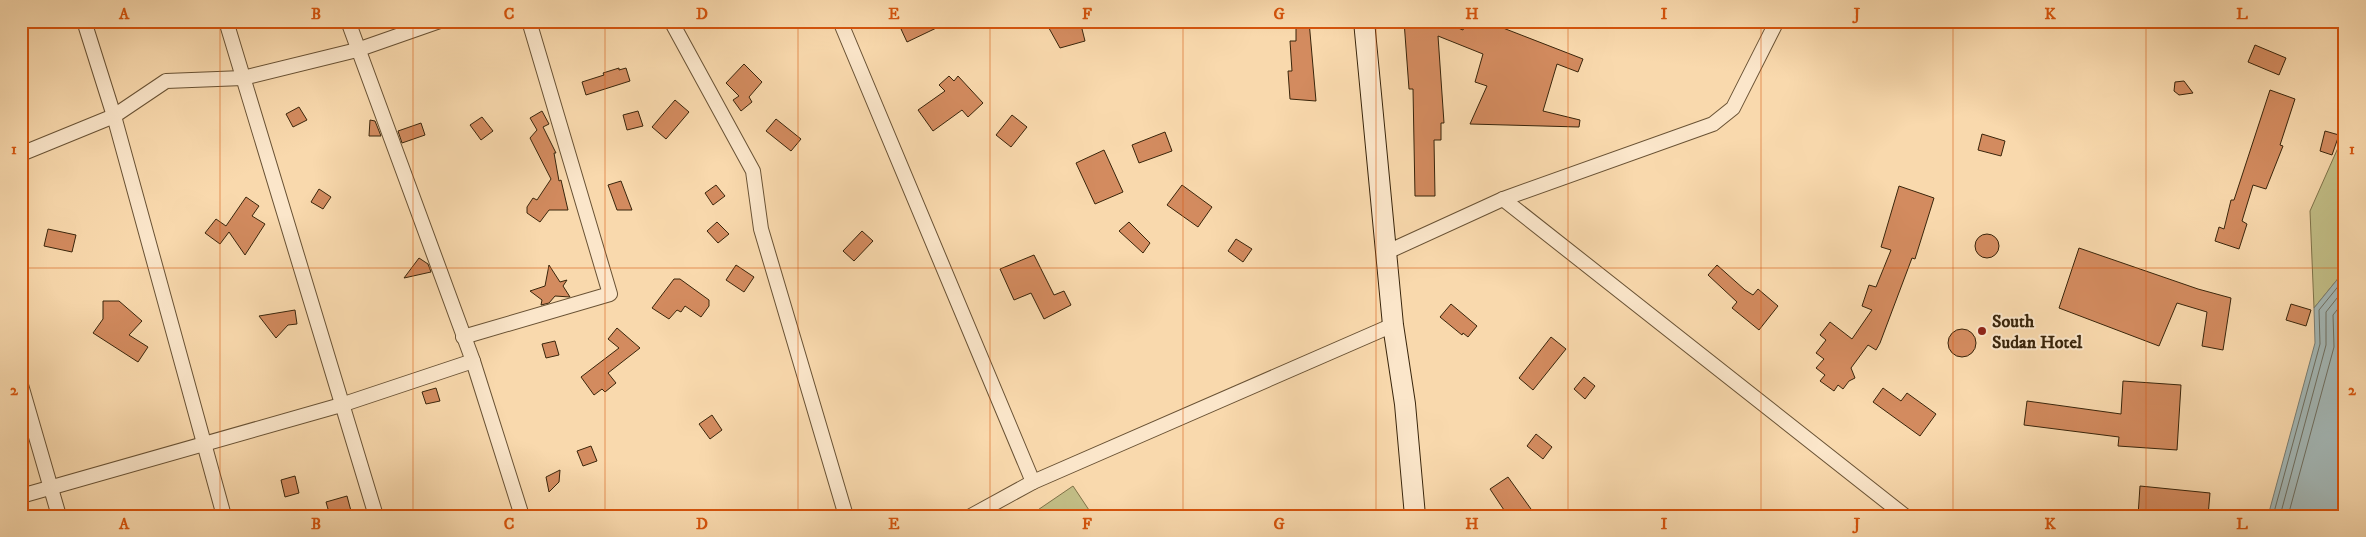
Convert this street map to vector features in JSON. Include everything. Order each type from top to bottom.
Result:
[{"type":"street","points":[[84,21],[114,116],[224,516]]},
{"type":"street","points":[[226,21],[376,516]]},
{"type":"street","points":[[348,21],[357,50],[473,361],[522,516]]},
{"type":"street","points":[[21,154],[114,116],[166,81],[243,78],[357,50],[440,21]]},
{"type":"street","points":[[463,337],[610,294],[528,21]]},
{"type":"street","points":[[671,21],[753,171],[761,229],[846,516]]},
{"type":"street","points":[[840,21],[1033,482]]},
{"type":"street","points":[[1364,21],[1393,325],[1406,404],[1416,516]]},
{"type":"street","points":[[1387,252],[1503,199],[1713,124],[1733,108],[1777,21]]},
{"type":"street","points":[[1503,199],[1905,516]]},
{"type":"street","points":[[971,516],[1033,482],[1393,325]]},
{"type":"street","points":[[21,496],[341,405],[473,361]]},
{"type":"street","points":[[21,386],[60,516]]},
{"type":"shaded area","points":[[2345,132],[2345,270],[2314,308],[2310,211]]},
{"type":"shaded area","points":[[1073,486],[1093,516],[1029,516]]},
{"type":"water","points":[[2345,270],[2345,516],[2268,516],[2315,343],[2314,308]]},
{"type":"building","points":[[917,21],[951,21],[907,42],[901,29]]},
{"type":"building","points":[[1045,21],[1080,21],[1085,41],[1060,48]]},
{"type":"building","points":[[1296,21],[1309,21],[1316,101],[1290,99],[1288,71],[1292,71],[1290,41],[1296,41]]},
{"type":"building","points":[[1404,21],[1441,21],[1463,30],[1466,21],[1485,21],[1583,59],[1578,72],[1557,64],[1543,111],[1580,120],[1579,127],[1470,124],[1487,86],[1475,82],[1483,54],[1438,36],[1444,123],[1441,123],[1441,140],[1434,140],[1435,196],[1415,196],[1413,89],[1409,89]]},
{"type":"building","points":[[2255,45],[2286,58],[2279,75],[2248,62]]},
{"type":"building","points":[[744,64],[762,82],[749,97],[752,102],[741,111],[733,100],[739,96],[726,83]]},
{"type":"building","points":[[619,68],[619,70],[626,68],[630,81],[586,95],[582,82]]},
{"type":"building","points":[[949,76],[954,81],[958,76],[983,103],[968,117],[962,110],[933,131],[918,110],[945,91],[939,85]]},
{"type":"building","points":[[2184,81],[2193,93],[2179,95],[2174,91],[2175,82]]},
{"type":"building","points":[[2270,90],[2295,99],[2280,145],[2283,146],[2266,189],[2253,185],[2242,221],[2247,224],[2239,249],[2215,241],[2219,227],[2224,229],[2231,200],[2234,200]]},
{"type":"building","points":[[675,100],[689,112],[666,139],[652,127]]},
{"type":"building","points":[[299,107],[307,120],[293,127],[286,114]]},
{"type":"building","points":[[542,111],[549,124],[543,127],[556,153],[554,153],[559,181],[561,180],[568,210],[549,210],[540,222],[527,213],[527,207],[533,198],[537,200],[551,179],[530,138],[537,130],[530,118]]},
{"type":"building","points":[[638,111],[643,126],[627,130],[623,115]]},
{"type":"building","points":[[1012,115],[1027,127],[1011,147],[996,135]]},
{"type":"building","points":[[482,117],[493,131],[481,140],[470,125]]},
{"type":"building","points":[[776,119],[801,139],[791,151],[766,131]]},
{"type":"building","points":[[370,120],[375,121],[381,136],[369,136]]},
{"type":"building","points":[[421,123],[425,135],[402,143],[398,131]]},
{"type":"building","points":[[2325,131],[2339,135],[2332,155],[2320,151]]},
{"type":"building","points":[[1165,132],[1172,151],[1139,163],[1132,145]]},
{"type":"building","points":[[1982,134],[2005,141],[2001,156],[1978,150]]},
{"type":"building","points":[[1104,150],[1123,192],[1095,204],[1076,163]]},
{"type":"building","points":[[621,181],[632,210],[617,210],[608,185]]},
{"type":"building","points":[[716,185],[725,196],[713,205],[705,193]]},
{"type":"building","points":[[1182,185],[1212,207],[1198,227],[1167,205]]},
{"type":"building","points":[[1899,186],[1934,198],[1915,259],[1912,258],[1876,350],[1868,345],[1851,368],[1855,378],[1849,381],[1843,389],[1838,385],[1834,391],[1820,381],[1825,375],[1816,368],[1824,359],[1816,353],[1826,340],[1820,335],[1830,322],[1852,339],[1872,310],[1862,306],[1869,285],[1876,287],[1891,250],[1881,247]]},
{"type":"building","points":[[319,189],[331,197],[323,209],[311,202]]},
{"type":"building","points":[[246,197],[259,206],[252,216],[265,224],[245,255],[229,232],[220,244],[205,233],[216,219],[226,226]]},
{"type":"building","points":[[717,222],[729,234],[718,243],[707,231]]},
{"type":"building","points":[[1129,222],[1150,243],[1143,253],[1119,231]]},
{"type":"building","points":[[48,229],[76,235],[72,252],[44,246]]},
{"type":"building","points":[[862,231],[873,241],[854,261],[843,251]]},
{"type":"building","points":[[1987,234],[1996,237],[1999,246],[1996,255],[1987,258],[1978,255],[1975,246],[1978,237]]},
{"type":"building","points":[[1236,239],[1252,249],[1243,262],[1228,251]]},
{"type":"building","points":[[2079,248],[2198,289],[2231,298],[2223,350],[2202,346],[2207,312],[2177,303],[2159,346],[2059,308]]},
{"type":"building","points":[[1034,255],[1054,295],[1064,291],[1071,305],[1044,319],[1031,293],[1014,300],[1000,269]]},
{"type":"building","points":[[419,258],[428,264],[431,272],[404,278]]},
{"type":"building","points":[[549,265],[560,282],[567,280],[563,286],[570,297],[555,296],[549,303],[541,305],[542,300],[530,291],[545,286]]},
{"type":"building","points":[[736,265],[754,277],[744,292],[726,280]]},
{"type":"building","points":[[1717,265],[1745,290],[1753,295],[1758,289],[1778,306],[1759,330],[1732,308],[1737,302],[1708,275]]},
{"type":"building","points":[[674,279],[680,279],[709,300],[709,306],[701,317],[685,306],[681,312],[677,310],[669,319],[652,308]]},
{"type":"building","points":[[103,301],[119,301],[142,321],[129,335],[148,347],[138,362],[93,333],[103,319]]},
{"type":"building","points":[[1451,304],[1477,326],[1468,337],[1463,333],[1462,335],[1440,317]]},
{"type":"building","points":[[2291,304],[2311,310],[2306,326],[2286,320]]},
{"type":"building","points":[[295,310],[297,324],[288,325],[276,338],[259,316]]},
{"type":"building","points":[[617,328],[640,348],[608,373],[616,383],[605,392],[602,389],[594,395],[581,377],[619,348],[608,339]]},
{"type":"building","points":[[1962,329],[1972,333],[1976,343],[1972,353],[1962,357],[1952,353],[1948,343],[1952,333]]},
{"type":"building","points":[[1551,337],[1566,349],[1533,390],[1519,378]]},
{"type":"building","points":[[555,341],[559,355],[546,358],[542,344]]},
{"type":"building","points":[[1584,377],[1595,386],[1585,399],[1574,389]]},
{"type":"building","points":[[2123,381],[2181,385],[2177,450],[2118,446],[2119,437],[2024,425],[2027,401],[2121,414]]},
{"type":"building","points":[[436,388],[440,401],[426,404],[422,392]]},
{"type":"building","points":[[1883,388],[1901,401],[1907,393],[1936,414],[1920,436],[1873,402]]},
{"type":"building","points":[[712,415],[722,430],[710,439],[699,424]]},
{"type":"building","points":[[1536,434],[1552,447],[1543,459],[1527,446]]},
{"type":"building","points":[[591,446],[597,461],[583,466],[577,451]]},
{"type":"building","points":[[560,470],[559,482],[549,492],[546,477]]},
{"type":"building","points":[[295,476],[299,493],[285,497],[281,480]]},
{"type":"building","points":[[1508,477],[1536,516],[1508,516],[1490,489]]},
{"type":"building","points":[[2140,486],[2210,493],[2208,516],[2138,516]]},
{"type":"building","points":[[347,496],[351,511],[330,516],[326,502]]},
{"type":"place","name":"South Sudan Hotel","points":[[1982,331]]}]
